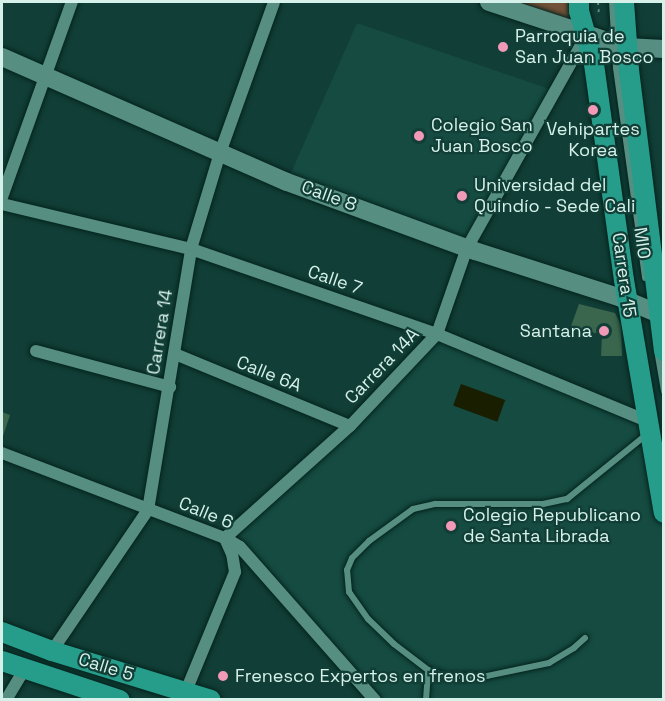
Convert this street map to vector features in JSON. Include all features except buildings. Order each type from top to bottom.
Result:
[{"type":"main road","name":"Carrera 15","points":[[624,2],[620,45],[647,307],[648,427],[663,513]]},
{"type":"main road","name":"Carrera 15","points":[[584,7],[579,10],[590,35],[594,64],[647,307],[663,351]]},
{"type":"main road","name":"Calle 5","points":[[2,632],[52,651],[211,699]]},
{"type":"main road","name":"Calle 5","points":[[2,661],[24,670],[120,699]]},
{"type":"street","points":[[2,197],[72,2]]},
{"type":"street","name":"Carrera 14","points":[[52,651],[148,510],[191,249],[220,153],[273,2]]},
{"type":"street","points":[[492,2],[620,45],[663,49]]},
{"type":"street","name":"Carrera 14A","points":[[225,538],[350,426],[437,334],[467,248],[590,35]]},
{"type":"street","name":"Calle 8","points":[[2,57],[287,182],[467,248],[647,307]]},
{"type":"street","name":"Calle 7","points":[[2,204],[191,249],[437,334],[648,427]]},
{"type":"street","points":[[36,351],[170,387]]},
{"type":"street","name":"Calle 6A","points":[[175,354],[350,426]]},
{"type":"street","name":"Calle 6","points":[[2,453],[225,538],[251,557],[375,699]]},
{"type":"street","points":[[186,691],[235,572],[232,554],[225,538]]},
{"type":"street","points":[[6,699],[24,670]]},
{"type":"lane","name":"MIO","points":[[612,2],[620,45],[646,287]]},
{"type":"lane","points":[[647,307],[650,380]]},
{"type":"lane","points":[[647,307],[663,391]]},
{"type":"lane","points":[[585,638],[574,648],[549,663],[487,676],[447,676],[428,670],[394,644],[358,607],[349,592],[346,579],[352,558],[394,521],[423,504],[543,504],[567,499],[648,427]]},
{"type":"lane","points":[[426,699],[428,670]]},
{"type":"path","points":[[598,2],[599,16]]},
{"type":"shaded area","points":[[493,2],[579,2],[587,34]]},
{"type":"shaded area","name":"Colegio San Juan Bosco","points":[[357,23],[555,91],[467,248],[287,182]]},
{"type":"shaded area","name":"Colegio Republicano de Santa Librada","points":[[437,334],[638,419],[663,513],[663,699],[375,699],[225,539]]},
{"type":"shaded area","points":[[461,384],[505,400],[497,422],[453,406]]},
{"type":"place","name":"Parroquia de San Juan Bosco","points":[[503,47]]},
{"type":"place","name":"Vehipartes Korea","points":[[593,110]]},
{"type":"place","name":"Colegio San Juan Bosco","points":[[419,136]]},
{"type":"place","name":"Universidad del Quindío - Sede Cali","points":[[462,196]]},
{"type":"place","name":"Santana","points":[[604,331]]},
{"type":"place","name":"Colegio Republicano de Santa Librada","points":[[451,526]]},
{"type":"place","name":"Frenesco Expertos en frenos","points":[[223,676]]}]
